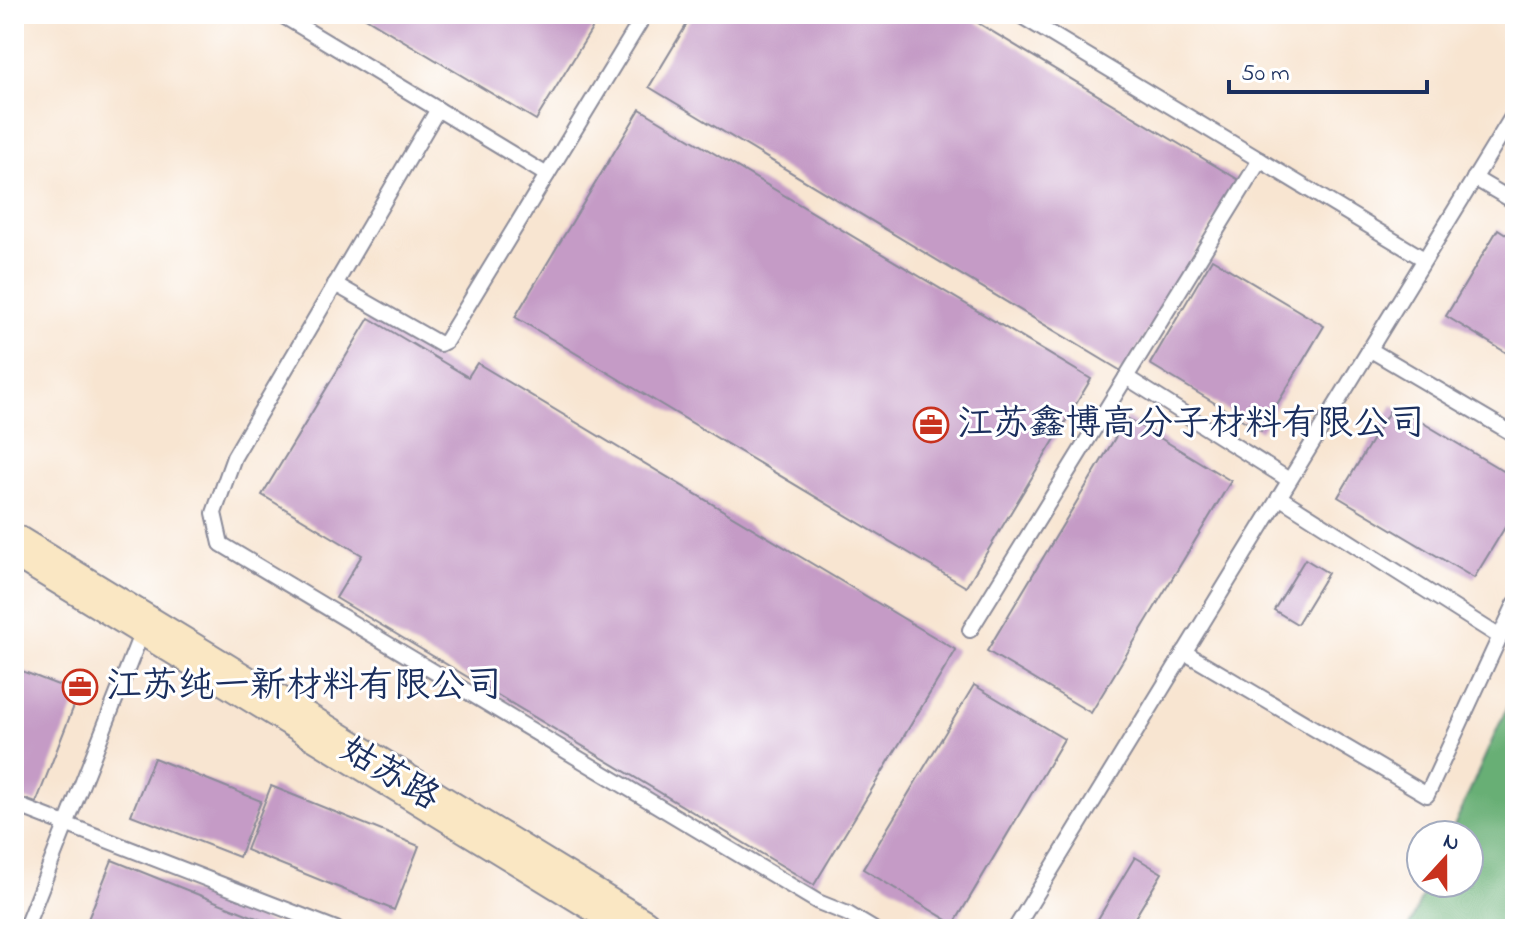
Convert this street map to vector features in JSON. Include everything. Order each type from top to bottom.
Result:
[{"type":"street","name":"姑苏路","points":[[14,545],[641,929]]},
{"type":"lane","points":[[280,14],[547,175]]},
{"type":"lane","points":[[335,284],[440,344],[446,341],[645,14]]},
{"type":"lane","points":[[1018,14],[1424,259]]},
{"type":"lane","points":[[438,109],[234,457],[214,513],[221,544],[818,902],[848,914],[873,929]]},
{"type":"lane","points":[[1015,929],[1515,112]]},
{"type":"lane","points":[[970,630],[1260,160]]},
{"type":"lane","points":[[1474,178],[1515,202]]},
{"type":"lane","points":[[1369,349],[1515,435]]},
{"type":"lane","points":[[1126,377],[1289,480]]},
{"type":"lane","points":[[1279,497],[1500,637]]},
{"type":"lane","points":[[1184,652],[1427,795],[1515,604]]},
{"type":"lane","points":[[25,929],[144,625]]},
{"type":"lane","points":[[14,804],[336,929]]},
{"type":"green space","points":[[1515,689],[1515,929],[1408,929],[1421,899],[1485,899],[1485,819],[1457,819]]},
{"type":"building","points":[[359,14],[601,14],[536,120]]},
{"type":"building","points":[[693,14],[963,14],[1239,180],[1123,372],[649,87]]},
{"type":"building","points":[[640,109],[1091,379],[966,587],[515,317]]},
{"type":"building","points":[[1498,229],[1515,240],[1515,358],[1446,316]]},
{"type":"building","points":[[1212,259],[1324,326],[1261,431],[1150,364]]},
{"type":"building","points":[[369,318],[468,377],[477,363],[956,650],[814,885],[336,598],[362,555],[262,495]]},
{"type":"building","points":[[1393,405],[1515,478],[1515,511],[1474,578],[1338,497]]},
{"type":"building","points":[[1127,418],[1231,481],[1091,713],[987,651]]},
{"type":"building","points":[[1305,559],[1328,573],[1297,624],[1274,610]]},
{"type":"building","points":[[14,668],[79,693],[36,803],[14,795]]},
{"type":"building","points":[[974,685],[1064,739],[954,924],[863,869]]},
{"type":"building","points":[[154,758],[261,801],[239,857],[131,815]]},
{"type":"building","points":[[271,786],[419,846],[394,910],[246,850]]},
{"type":"building","points":[[1135,857],[1162,873],[1128,929],[1092,929]]},
{"type":"building","points":[[112,860],[284,929],[84,929]]},
{"type":"place","name":"江苏鑫博高分子材料有限公司","points":[[931,425]]},
{"type":"place","name":"江苏纯一新材料有限公司","points":[[80,687]]}]
